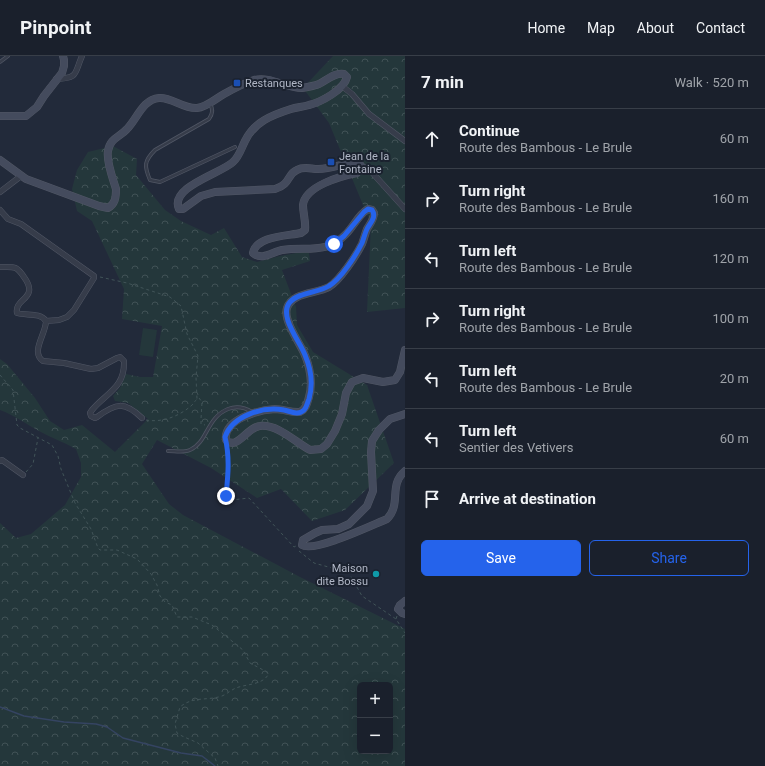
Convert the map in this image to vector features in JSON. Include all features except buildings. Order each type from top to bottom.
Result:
[{"type":"main road","points":[[0,116],[26,116],[30,114],[37,107],[56,79],[62,73],[64,66],[63,56]]},
{"type":"main road","points":[[0,160],[21,176],[91,204],[108,208],[114,203],[116,195],[116,189],[107,156],[109,146],[115,137],[129,128],[144,106],[158,98],[192,108],[202,107],[233,89],[257,80],[272,81],[288,87],[304,88],[317,85],[336,74],[341,73],[346,75],[347,77],[342,86],[323,99],[276,114],[261,121],[252,129],[234,162],[228,167],[192,184],[180,197],[177,207],[181,210],[186,208],[201,196],[215,192],[275,190],[285,185],[294,171],[303,168],[328,168],[358,162],[362,167],[357,173],[340,177],[315,188],[306,196],[303,207],[305,230],[301,233],[261,241],[253,253],[259,257],[263,257],[281,250],[322,248],[334,244],[344,236],[364,212],[368,209],[372,210],[374,213],[374,217],[358,249],[336,281],[329,287],[291,301],[288,306],[286,315],[305,355],[310,374],[310,393],[306,408],[296,413],[276,409],[254,413],[238,419],[228,430],[225,437],[227,442],[233,443],[240,440],[253,427],[264,426],[289,436],[310,450],[321,449],[327,444],[335,431],[342,414],[346,393],[352,382],[363,378],[383,382],[395,380],[400,372],[405,350]]},
{"type":"main road","points":[[405,414],[390,419],[379,430],[372,441],[371,452],[373,491],[367,506],[349,524],[338,529],[322,530],[303,540],[302,544],[306,547],[313,546],[343,538],[387,519],[395,507],[397,482],[405,471]]},
{"type":"main road","points":[[402,613],[399,607],[405,601]]},
{"type":"street","points":[[56,79],[74,76],[78,70],[82,56]]},
{"type":"street","points":[[342,86],[352,94],[369,114],[405,141]]},
{"type":"street","points":[[362,167],[368,168],[405,209]]},
{"type":"street","points":[[0,192],[21,176]]},
{"type":"street","points":[[0,210],[8,219],[21,224],[94,277],[74,310],[67,317],[46,322]]},
{"type":"street","points":[[0,267],[10,266],[16,268],[28,282],[30,290],[29,294],[18,306],[16,310],[17,313],[42,317],[46,322]]},
{"type":"street","points":[[46,322],[37,354],[44,362],[64,362],[91,369],[98,368],[117,358],[123,358],[122,374],[116,387],[92,410],[90,413],[91,416],[95,418],[111,407],[122,406],[130,408],[142,418]]},
{"type":"street","points":[[0,461],[2,460],[23,475]]},
{"type":"lane","points":[[0,62],[8,56]]},
{"type":"lane","points":[[210,103],[213,110],[209,119],[150,154],[146,162],[145,169],[150,180],[160,182],[235,147]]},
{"type":"lane","points":[[168,451],[183,452],[190,450],[197,445],[203,438],[209,425],[223,411],[235,407],[246,409],[254,413]]},
{"type":"path","points":[[94,277],[127,283],[170,297],[181,306],[187,334],[198,356],[196,377],[197,399]]},
{"type":"path","points":[[0,375],[13,390],[17,425],[52,445],[58,456],[61,469],[75,503],[91,529],[98,548],[100,550],[117,550],[137,559],[151,574],[160,596],[165,602],[172,605],[177,616],[192,617],[212,625],[242,650],[250,662],[267,672],[268,675],[266,678],[259,682],[237,688],[222,696],[190,700],[180,707],[175,724],[177,733],[198,743],[215,758],[218,766]]},
{"type":"path","points":[[197,399],[199,398],[202,400],[200,419],[201,424],[204,426],[209,425]]},
{"type":"path","points":[[142,418],[153,421],[169,418],[185,410],[197,399]]},
{"type":"path","points":[[23,475],[33,464],[38,438]]},
{"type":"path","points":[[227,442],[229,468],[226,496],[232,500],[249,498],[294,547],[314,563],[340,569],[349,573],[362,596],[396,619],[405,633]]},
{"type":"path","points":[[294,547],[302,544]]},
{"type":"path","points":[[396,619],[402,613]]},
{"type":"green space","points":[[333,56],[405,56],[405,308],[367,312],[371,224],[329,123],[303,88]]},
{"type":"green space","points":[[113,146],[137,159],[136,175],[165,210],[181,221],[211,235],[224,228],[242,257],[257,262],[302,252],[309,253],[310,261],[282,270],[296,307],[297,325],[313,352],[367,385],[394,463],[345,510],[312,521],[281,489],[257,498],[211,468],[157,440],[142,464],[169,504],[183,515],[300,577],[405,629],[405,766],[0,766],[0,523],[16,538],[31,534],[65,505],[81,477],[81,463],[76,449],[0,410],[0,359],[7,364],[35,398],[50,421],[64,430],[82,425],[115,452],[148,419],[128,403],[115,401],[113,396],[120,388],[126,374],[140,377],[153,377],[162,326],[122,319],[124,289],[92,221],[77,211],[72,189],[77,170],[88,152]]},
{"type":"green space","points":[[143,328],[157,330],[153,357],[139,355]]},
{"type":"waterway","points":[[0,707],[24,716],[64,722],[96,724],[107,727],[123,738],[181,753],[202,756],[215,766]]},
{"type":"place","name":"Restanques","points":[[237,83]]},
{"type":"place","name":"Jean de la Fontaine","points":[[331,162]]},
{"type":"place","name":"Maison dite Bossu","points":[[376,574]]},
{"type":"route","points":[[226,496],[229,468],[227,442],[225,437],[232,424],[238,419],[249,414],[267,410],[276,409],[296,413],[306,408],[310,393],[310,374],[305,355],[286,315],[286,310],[291,301],[329,287],[336,281],[362,243],[367,229],[374,217],[372,210],[368,209],[364,212],[348,232],[334,244]]}]
